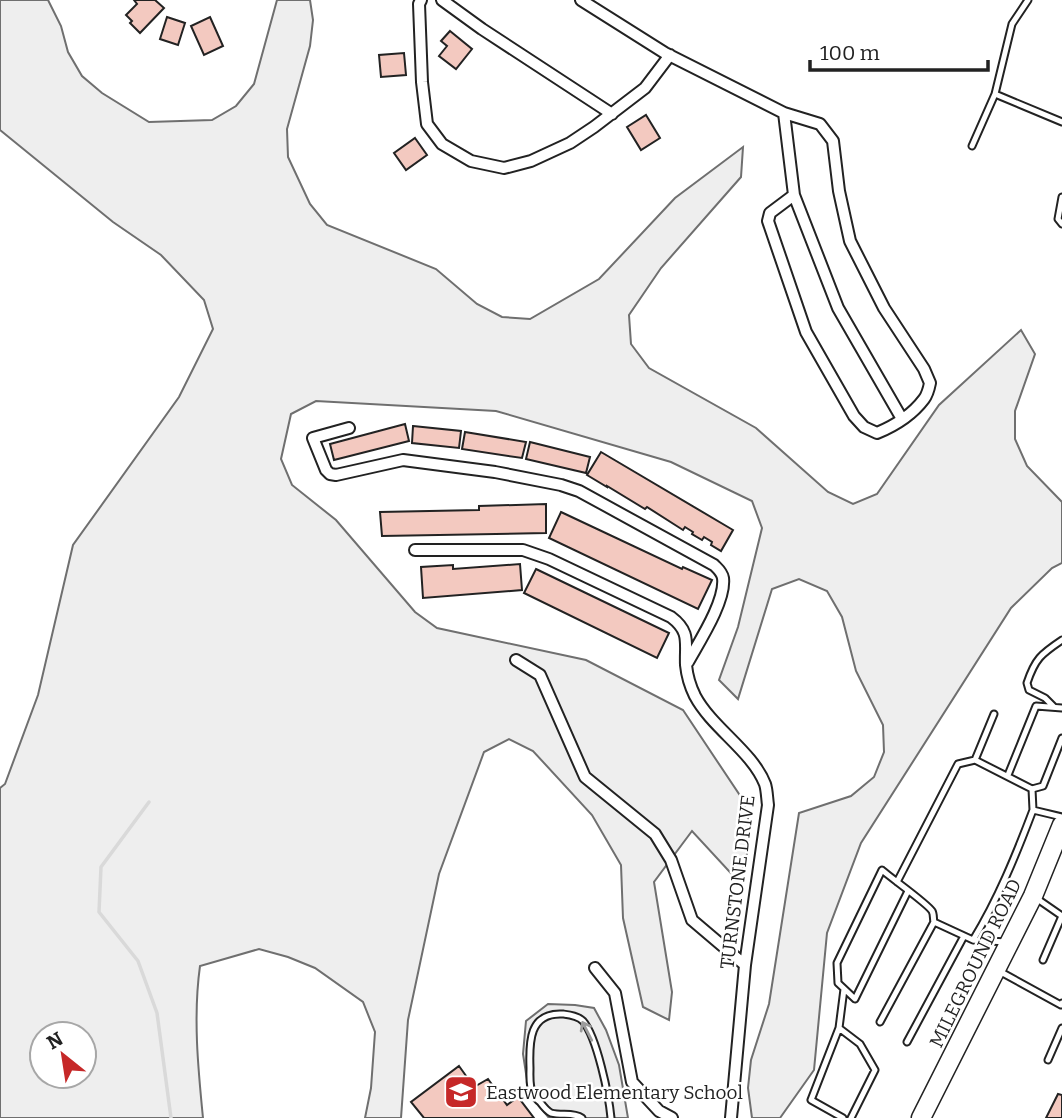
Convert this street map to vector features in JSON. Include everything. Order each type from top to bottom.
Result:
[{"type":"main road","name":"MILEGROUND ROAD","points":[[921,1118],[1010,943],[1061,827]]},
{"type":"street","points":[[421,0],[422,82],[427,124],[442,144],[471,161],[504,168],[531,161],[570,143],[645,88],[670,55]]},
{"type":"street","points":[[442,0],[612,114]]},
{"type":"street","points":[[581,0],[670,55],[785,113],[820,124],[833,141],[839,191],[850,241],[884,308],[924,369],[930,383],[925,398],[902,419],[877,433],[864,427],[854,416],[806,332],[768,221],[770,214],[794,195]]},
{"type":"street","points":[[785,113],[794,195],[838,308],[902,419]]},
{"type":"street","points":[[349,428],[313,438],[330,474],[336,475],[403,460],[495,472],[561,485],[579,491],[713,565],[720,570],[723,579],[721,593],[716,610],[686,665]]},
{"type":"street","name":"TURNSTONE DRIVE","points":[[415,550],[523,550],[549,559],[671,617],[681,625],[686,637],[689,681],[695,697],[730,740],[747,756],[765,785],[768,805],[745,965],[731,1118]]},
{"type":"street","points":[[516,660],[540,675],[585,777],[655,834],[671,860],[692,920],[745,965]]},
{"type":"street","points":[[594,968],[615,993],[632,1082],[659,1111],[672,1118]]},
{"type":"lane","points":[[972,146],[995,94],[1012,24],[1028,0]]},
{"type":"lane","points":[[995,94],[1062,122]]},
{"type":"lane","points":[[1062,197],[1058,219],[1062,223]]},
{"type":"lane","points":[[1054,707],[1045,698],[1029,690],[1027,683],[1033,664],[1046,650],[1062,640]]},
{"type":"lane","points":[[1008,775],[1036,706],[1062,708]]},
{"type":"lane","points":[[975,760],[994,714]]},
{"type":"lane","points":[[897,883],[958,764],[975,760],[1032,789],[1043,786],[1062,738]]},
{"type":"lane","points":[[973,940],[1010,871],[1033,810],[1032,789]]},
{"type":"lane","points":[[1033,810],[1061,827]]},
{"type":"lane","points":[[880,1022],[934,922],[931,910],[908,891],[897,883],[882,870],[837,964],[838,983],[855,999],[908,891]]},
{"type":"lane","points":[[1032,896],[1062,916],[1043,960]]},
{"type":"lane","points":[[934,922],[973,940],[1010,943]]},
{"type":"lane","points":[[907,1042],[964,936]]},
{"type":"lane","points":[[997,970],[1062,1005]]},
{"type":"lane","points":[[843,1118],[811,1100],[839,1028],[844,989]]},
{"type":"lane","points":[[582,1118],[576,1114],[549,1112],[533,1094],[530,1083],[530,1040],[533,1029],[548,1015],[571,1015],[580,1018],[584,1023],[591,1036],[609,1095],[611,1118]]},
{"type":"lane","points":[[839,1028],[860,1044],[875,1070],[851,1118]]},
{"type":"lane","points":[[1048,1060],[1062,1028]]},
{"type":"shaded area","points":[[0,0],[48,0],[61,26],[68,52],[82,76],[102,93],[149,122],[212,120],[236,106],[254,84],[277,0],[310,0],[313,20],[310,46],[287,129],[288,157],[310,204],[327,225],[436,269],[477,304],[502,317],[530,319],[599,279],[675,198],[743,147],[741,177],[661,268],[629,315],[631,344],[649,368],[756,428],[828,492],[853,504],[877,494],[939,405],[1021,330],[1035,354],[1015,411],[1015,439],[1027,466],[1062,502],[1062,563],[1052,568],[1011,608],[861,843],[827,933],[814,1070],[780,1118],[752,1118],[748,1088],[751,1060],[769,1004],[799,813],[851,796],[874,777],[884,752],[883,725],[856,671],[842,617],[827,591],[799,579],[772,589],[738,699],[719,680],[738,627],[762,528],[752,501],[671,462],[496,411],[316,401],[291,414],[281,459],[292,485],[336,520],[415,612],[437,628],[586,660],[683,710],[743,800],[750,826],[747,854],[739,882],[692,831],[654,882],[672,992],[669,1020],[643,1007],[623,918],[621,865],[592,815],[533,751],[509,739],[484,752],[439,874],[408,1020],[401,1118],[365,1118],[371,1088],[375,1032],[363,1002],[315,968],[259,949],[200,966],[197,1023],[203,1118],[0,1118],[0,788],[5,784],[38,695],[73,545],[179,397],[213,329],[204,300],[161,255],[113,222],[0,130]]},
{"type":"shaded area","points":[[548,1004],[594,1008],[606,1030],[619,1065],[628,1118],[549,1118],[529,1093],[523,1054],[526,1021]]},
{"type":"building","points":[[134,0],[155,0],[164,8],[140,33],[126,15],[137,4]]},
{"type":"building","points":[[167,17],[185,23],[178,45],[160,39]]},
{"type":"building","points":[[210,17],[223,46],[204,55],[191,26]]},
{"type":"building","points":[[450,31],[472,49],[456,69],[439,56],[447,46],[441,41]]},
{"type":"building","points":[[404,53],[406,75],[381,77],[379,55]]},
{"type":"building","points":[[646,115],[660,138],[641,150],[627,127]]},
{"type":"building","points":[[415,138],[427,155],[406,170],[394,153]]},
{"type":"building","points":[[405,424],[409,441],[334,460],[330,444]]},
{"type":"building","points":[[413,426],[461,431],[459,448],[412,443]]},
{"type":"building","points":[[465,432],[526,442],[522,458],[462,449]]},
{"type":"building","points":[[530,442],[590,457],[586,473],[526,459]]},
{"type":"building","points":[[601,452],[733,530],[721,551],[704,537],[702,540],[685,527],[683,530],[587,475]]},
{"type":"building","points":[[546,504],[546,533],[382,536],[380,512],[479,510],[479,506]]},
{"type":"building","points":[[561,512],[682,569],[683,567],[712,580],[698,609],[549,538]]},
{"type":"building","points":[[520,564],[522,590],[423,598],[421,567],[453,565],[453,569]]},
{"type":"building","points":[[536,569],[669,633],[657,658],[524,593]]},
{"type":"building","name":"Eastwood Elementary School","points":[[459,1066],[474,1087],[488,1079],[507,1105],[518,1097],[534,1118],[424,1118],[411,1102]]},
{"type":"building","points":[[1058,1094],[1062,1095],[1062,1118],[1046,1118]]},
{"type":"waterway","points":[[149,802],[101,867],[99,912],[138,961],[157,1013],[171,1118]]},
{"type":"place","name":"Eastwood Elementary School","points":[[461,1092]]}]
